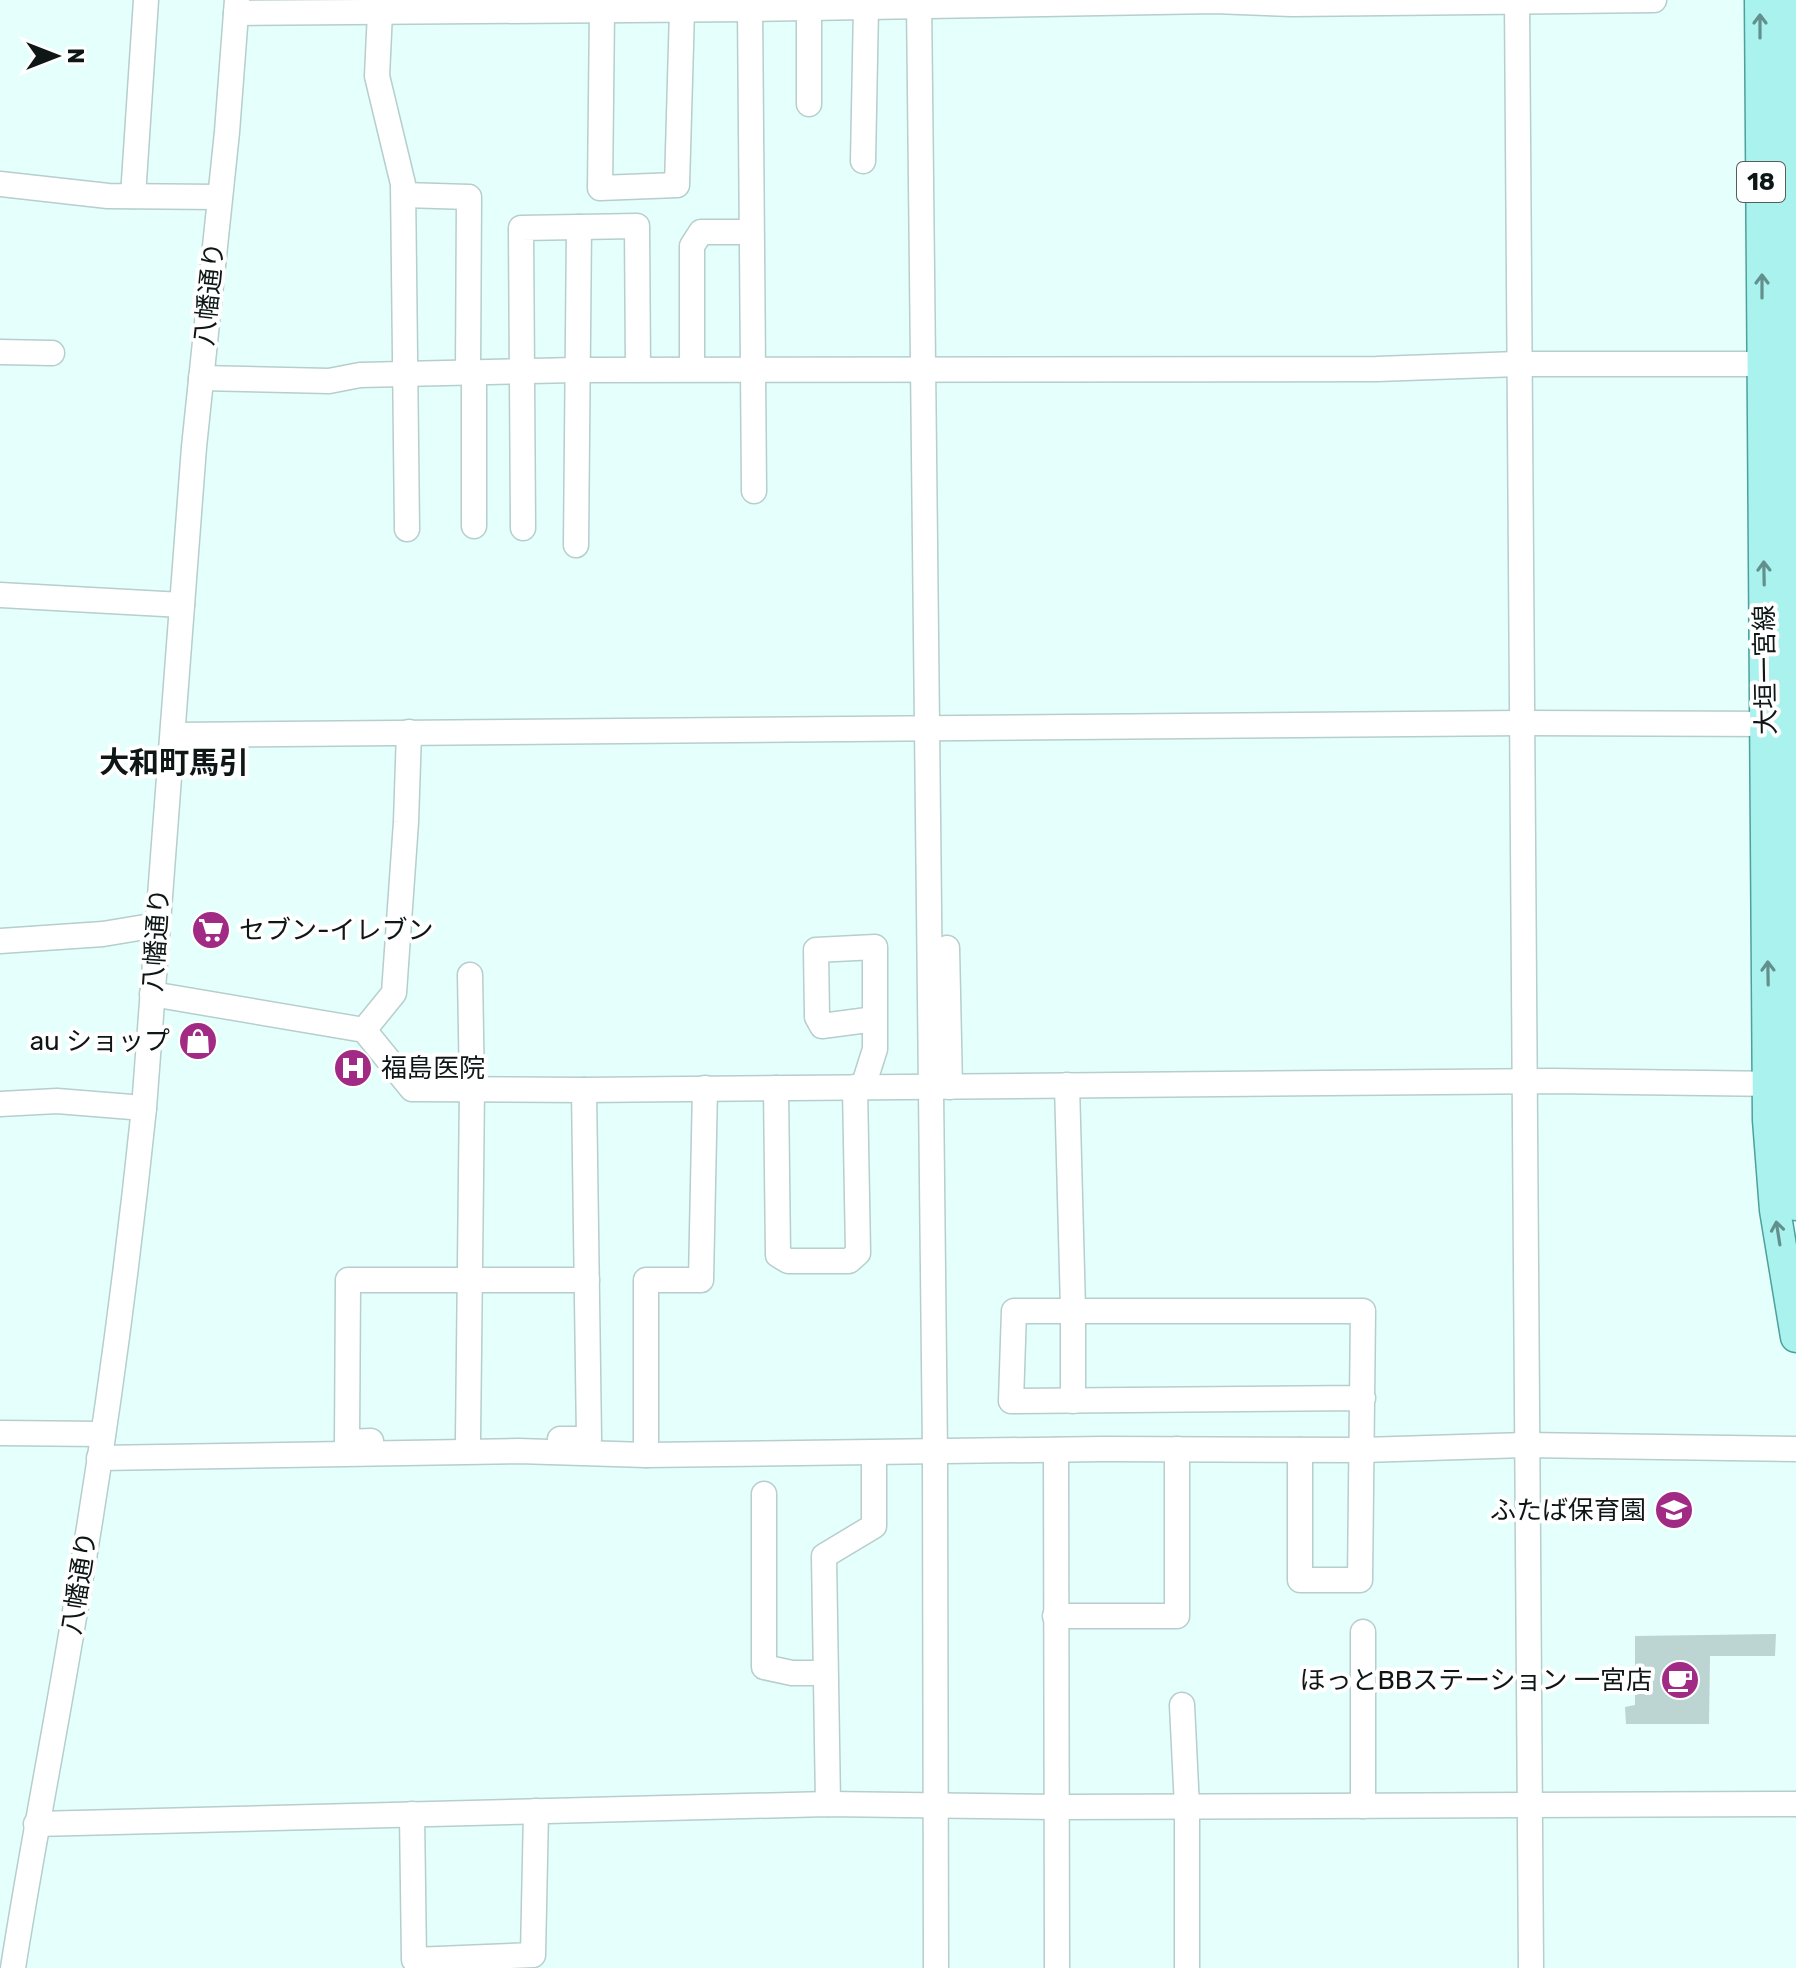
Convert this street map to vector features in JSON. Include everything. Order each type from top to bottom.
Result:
[{"type":"main road","name":"大垣一宮線","points":[[1760,0],[1781,364]]},
{"type":"main road","name":"大垣一宮線","points":[[1783,0],[1781,364],[1785,1084],[1796,1205]]},
{"type":"main road","name":"大垣一宮線","points":[[1785,1084],[1768,1120],[1775,1210],[1796,1337]]},
{"type":"street","points":[[133,196],[146,0]]},
{"type":"street","points":[[236,6],[380,12],[750,9],[1115,1],[1654,0]]},
{"type":"street","points":[[1517,2],[1531,1968]]},
{"type":"street","points":[[919,3],[926,728],[940,1087]]},
{"type":"street","name":"八幡通り","points":[[13,1968],[73,1624],[134,1210],[201,378],[236,6]]},
{"type":"street","points":[[863,161],[866,7]]},
{"type":"street","points":[[809,8],[809,104]]},
{"type":"street","points":[[750,9],[754,491]]},
{"type":"street","points":[[602,10],[600,188],[677,185],[682,10]]},
{"type":"street","points":[[380,12],[377,76],[404,195],[407,529]]},
{"type":"street","points":[[0,184],[133,196],[219,197]]},
{"type":"street","points":[[404,195],[469,197],[474,526]]},
{"type":"street","points":[[523,528],[521,228],[637,226],[638,369]]},
{"type":"street","points":[[576,545],[579,227]]},
{"type":"street","points":[[692,369],[692,246],[701,232],[751,232]]},
{"type":"street","points":[[0,352],[52,353]]},
{"type":"street","points":[[201,378],[329,381],[360,375],[407,373],[638,369],[1377,369],[1518,364],[1781,364]]},
{"type":"street","points":[[0,595],[182,605]]},
{"type":"street","points":[[174,735],[1522,723],[1784,724]]},
{"type":"street","points":[[364,1030],[394,993],[409,732]]},
{"type":"street","points":[[0,941],[103,934],[157,925]]},
{"type":"street","points":[[936,1968],[935,1453],[940,1087],[947,948]]},
{"type":"street","points":[[468,1438],[472,1089],[470,975]]},
{"type":"street","points":[[152,994],[364,1030],[412,1089],[1524,1082],[1785,1084]]},
{"type":"street","points":[[776,1088],[778,1255],[788,1261],[849,1261],[858,1253],[859,1087],[875,1049],[875,1019]]},
{"type":"street","points":[[1067,1085],[1073,1401]]},
{"type":"street","points":[[646,1455],[646,1280],[701,1280],[705,1088]]},
{"type":"street","points":[[584,1090],[587,1280],[589,1439],[468,1438],[347,1442],[348,1280],[587,1280]]},
{"type":"street","points":[[0,1104],[57,1101],[144,1108]]},
{"type":"street","points":[[1300,1450],[1300,1580],[1360,1580],[1363,1450],[1363,1398],[1363,1311],[1014,1311],[1011,1401],[1363,1398]]},
{"type":"street","points":[[0,1433],[101,1446],[646,1455],[1363,1450],[1526,1445],[1796,1449]]},
{"type":"street","points":[[1055,1616],[1177,1616],[1177,1449]]},
{"type":"street","points":[[1056,1450],[1057,1968]]},
{"type":"street","points":[[828,1804],[824,1556],[874,1526],[874,1453]]},
{"type":"street","points":[[764,1494],[764,1667],[792,1673],[824,1673]]},
{"type":"street","points":[[1363,1632],[1363,1806]]},
{"type":"street","points":[[1182,1705],[1187,1807],[1187,1968]]},
{"type":"street","points":[[36,1824],[828,1804],[1187,1807],[1796,1804]]},
{"type":"street","points":[[412,1814],[414,1960],[533,1955],[536,1811]]},
{"type":"building","points":[[1776,1634],[1775,1656],[1710,1656],[1709,1724],[1626,1724],[1625,1707],[1635,1705],[1635,1636]]},
{"type":"place","name":"セブン-イレブン","points":[[211,930]]},
{"type":"place","name":"au ショップ","points":[[198,1041]]},
{"type":"place","name":"福島医院","points":[[353,1068]]},
{"type":"place","name":"ふたば保育園","points":[[1674,1510]]},
{"type":"place","name":"ほっとBBステーション 一宮店","points":[[1680,1680]]},
{"type":"district","name":"大和町馬引","points":[[174,763]]}]
